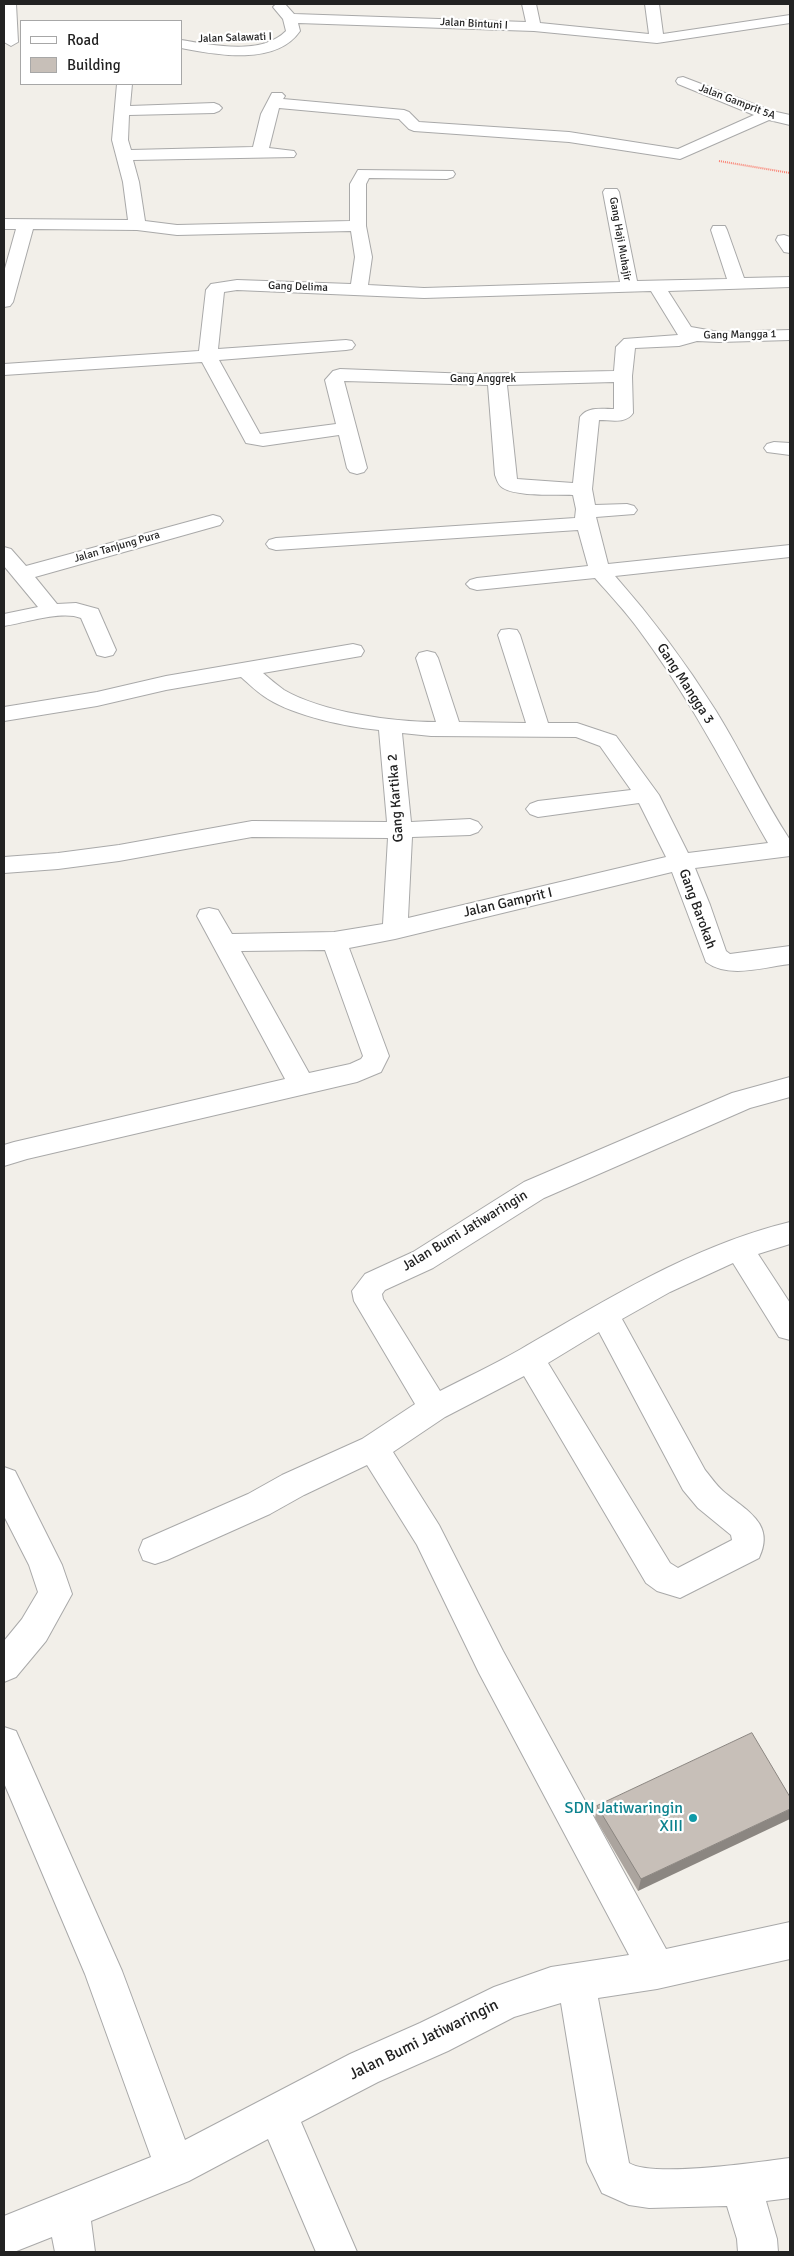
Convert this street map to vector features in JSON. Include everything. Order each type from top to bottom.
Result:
[{"type":"street","points":[[9,4],[12,42]]},
{"type":"street","points":[[278,4],[290,18]]},
{"type":"street","points":[[529,4],[534,27]]},
{"type":"street","points":[[652,4],[657,39]]},
{"type":"street","points":[[784,4],[790,9]]},
{"type":"street","name":"Jalan Bintuni I","points":[[290,18],[534,27],[657,39],[790,19]]},
{"type":"street","name":"Jalan Salawati I","points":[[182,43],[249,49],[271,47],[289,37],[293,31],[290,18]]},
{"type":"street","name":"Jalan Gamprit 5A","points":[[684,81],[778,118]]},
{"type":"street","points":[[124,85],[120,140],[125,155],[137,225]]},
{"type":"street","points":[[260,152],[275,100],[404,115],[414,126],[568,137],[618,143],[680,154],[778,118],[790,109]]},
{"type":"street","points":[[123,111],[214,108]]},
{"type":"street","points":[[125,155],[260,152],[288,154]]},
{"type":"street","points":[[358,289],[363,273],[364,242],[358,226],[358,184],[364,173],[447,174]]},
{"type":"street","name":"Gang Haji Muhajir","points":[[611,192],[628,286]]},
{"type":"street","points":[[4,224],[137,225],[177,230],[358,226]]},
{"type":"street","points":[[4,302],[26,224]]},
{"type":"street","points":[[719,230],[737,284]]},
{"type":"street","name":"Gang Delima","points":[[208,357],[215,290],[222,286],[358,289],[424,293],[790,282]]},
{"type":"street","name":"Gang Mangga 1","points":[[656,286],[684,330],[696,335],[790,335]]},
{"type":"street","points":[[623,376],[625,347],[630,343],[679,341],[696,335]]},
{"type":"street","points":[[4,370],[208,357],[242,352],[346,345]]},
{"type":"street","points":[[208,357],[253,439],[263,440],[347,428]]},
{"type":"street","name":"Gang Anggrek","points":[[357,468],[334,380],[340,374],[497,379],[623,376]]},
{"type":"street","name":"Gang Mangga 3","points":[[623,376],[624,413],[620,415],[597,414],[590,417],[582,489],[586,517],[600,571],[646,624],[674,664],[786,849]]},
{"type":"street","points":[[497,379],[505,474],[508,483],[515,486],[582,489]]},
{"type":"street","points":[[276,544],[515,526],[627,510]]},
{"type":"street","name":"Jalan Tanjung Pura","points":[[22,574],[213,521]]},
{"type":"street","points":[[477,584],[790,551]]},
{"type":"street","points":[[4,554],[52,611]]},
{"type":"street","points":[[4,620],[69,608],[81,609],[90,614],[105,650]]},
{"type":"street","points":[[509,635],[540,728]]},
{"type":"street","points":[[4,714],[97,699],[166,683],[353,652]]},
{"type":"street","points":[[427,658],[450,729]]},
{"type":"street","name":"Gang Barokah","points":[[246,670],[275,694],[295,704],[355,720],[390,726],[450,729],[540,728],[577,730],[595,734],[608,742],[647,795],[680,862],[698,905],[715,956],[729,963],[790,954]]},
{"type":"street","name":"Gang Kartika 2","points":[[390,726],[400,830],[395,930]]},
{"type":"street","points":[[538,809],[647,795]]},
{"type":"street","points":[[4,864],[58,861],[120,853],[252,829],[400,830],[470,827]]},
{"type":"street","name":"Jalan Gamprit I","points":[[224,943],[334,941],[364,937],[680,862],[786,849]]},
{"type":"street","points":[[209,916],[302,1086]]},
{"type":"street","points":[[4,1156],[24,1149],[302,1086],[357,1072],[372,1065],[376,1056],[334,941]]},
{"type":"street","name":"Jalan Bumi Jatiwaringin","points":[[434,1408],[368,1301],[367,1291],[375,1282],[423,1260],[534,1190],[742,1100],[790,1087]]},
{"type":"street","points":[[155,1550],[259,1504],[293,1485],[374,1448],[434,1408],[530,1359],[604,1314],[660,1284],[739,1248],[790,1233]]},
{"type":"street","points":[[739,1248],[790,1328]]},
{"type":"street","points":[[530,1359],[658,1573],[670,1581],[680,1583],[748,1548],[750,1537],[742,1523],[712,1501],[694,1480],[604,1314]]},
{"type":"street","points":[[374,1448],[428,1535],[491,1662],[657,1970]]},
{"type":"street","points":[[4,1481],[11,1501],[48,1568],[55,1594],[34,1630],[4,1666]]},
{"type":"street","points":[[4,1744],[103,1971],[175,2167]]},
{"type":"street","name":"Jalan Bumi Jatiwaringin","points":[[4,2236],[175,2167],[364,2068],[434,2037],[507,2000],[551,1986],[657,1970],[790,1940]]},
{"type":"street","points":[[576,1983],[606,2162],[615,2178],[632,2187],[741,2186],[790,2178]]},
{"type":"street","points":[[277,2114],[337,2252]]},
{"type":"street","points":[[741,2186],[757,2238],[758,2252]]},
{"type":"street","points":[[69,2209],[75,2252]]},
{"type":"path","points":[[680,154],[790,172]]},
{"type":"building","name":"SDN Jatiwaringin XIII","points":[[752,1733],[790,1797],[790,1809],[641,1879],[597,1806]]},
{"type":"place","name":"SDN Jatiwaringin XIII","points":[[693,1818]]}]
